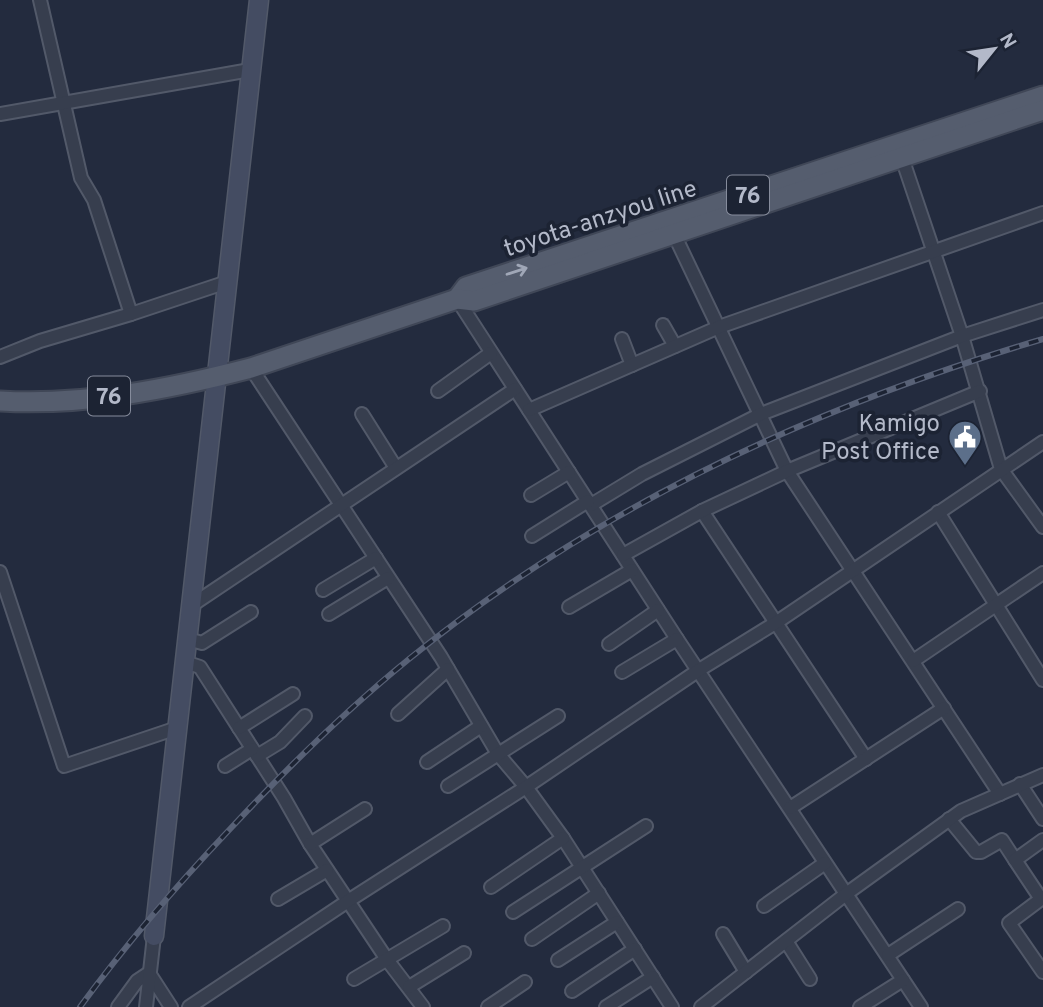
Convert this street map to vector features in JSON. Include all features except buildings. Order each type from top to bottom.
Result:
[{"type":"main road","name":"toyota-anzyou line","points":[[900,152],[1043,96]]},
{"type":"main road","name":"toyota-anzyou line","points":[[0,401],[52,402],[100,397],[216,377],[251,368],[457,299],[466,287],[671,228],[900,152],[1043,110]]},
{"type":"street","points":[[40,0],[81,178],[93,200],[131,314]]},
{"type":"street","points":[[146,1007],[259,0]]},
{"type":"street","points":[[0,114],[250,70]]},
{"type":"street","points":[[900,152],[980,391],[1001,469],[1043,527]]},
{"type":"street","points":[[528,410],[719,327],[1043,213]]},
{"type":"street","points":[[671,228],[787,471],[1000,794]]},
{"type":"street","points":[[0,357],[40,341],[227,282]]},
{"type":"street","points":[[457,299],[677,639],[921,1007]]},
{"type":"street","points":[[532,536],[642,474],[761,414],[962,336],[1043,310]]},
{"type":"street","points":[[663,325],[675,346]]},
{"type":"street","points":[[622,339],[632,365]]},
{"type":"street","points":[[438,391],[491,354]]},
{"type":"street","points":[[251,368],[448,669],[498,754],[563,838],[671,1007]]},
{"type":"street","points":[[192,605],[515,389]]},
{"type":"street","points":[[623,555],[702,511],[787,471],[980,391]]},
{"type":"street","points":[[362,414],[396,468]]},
{"type":"street","points":[[189,1007],[302,926],[348,901],[526,787],[1043,442]]},
{"type":"street","points":[[531,495],[569,472]]},
{"type":"street","points":[[702,511],[866,759]]},
{"type":"street","points":[[939,512],[1043,680]]},
{"type":"street","points":[[323,590],[376,558]]},
{"type":"street","points":[[569,607],[632,570]]},
{"type":"street","points":[[0,572],[64,766],[177,728]]},
{"type":"street","points":[[913,661],[1043,573]]},
{"type":"street","points":[[329,614],[388,578]]},
{"type":"street","points":[[608,644],[658,610]]},
{"type":"street","points":[[188,639],[202,643],[251,612]]},
{"type":"street","points":[[622,672],[677,639]]},
{"type":"street","points":[[185,662],[200,667],[327,870],[388,961],[423,1007]]},
{"type":"street","points":[[398,714],[448,669]]},
{"type":"street","points":[[239,729],[293,694]]},
{"type":"street","points":[[790,808],[944,708]]},
{"type":"street","points":[[225,766],[280,742],[305,716]]},
{"type":"street","points":[[448,786],[558,716]]},
{"type":"street","points":[[427,762],[481,726]]},
{"type":"street","points":[[701,1007],[846,894],[949,819],[961,811],[1043,775]]},
{"type":"street","points":[[1020,784],[1043,819]]},
{"type":"street","points":[[310,844],[365,810]]},
{"type":"street","points":[[949,819],[976,852],[1002,840],[1041,899],[1009,923],[1042,968]]},
{"type":"street","points":[[513,912],[646,826]]},
{"type":"street","points":[[491,887],[563,838]]},
{"type":"street","points":[[1015,859],[1043,840]]},
{"type":"street","points":[[764,906],[825,863]]},
{"type":"street","points":[[278,899],[327,870]]},
{"type":"street","points":[[532,939],[598,893]]},
{"type":"street","points":[[888,956],[958,909]]},
{"type":"street","points":[[558,960],[617,922]]},
{"type":"street","points":[[354,979],[443,926]]},
{"type":"street","points":[[723,934],[746,972]]},
{"type":"street","points":[[786,941],[810,979]]},
{"type":"street","points":[[572,991],[635,949]]},
{"type":"street","points":[[410,987],[464,953]]},
{"type":"street","points":[[117,1007],[137,981],[149,973]]},
{"type":"street","points":[[149,973],[171,1007]]},
{"type":"street","points":[[606,1007],[653,977]]},
{"type":"street","points":[[860,1007],[903,980]]},
{"type":"street","points":[[488,1007],[525,982]]},
{"type":"railway","points":[[80,1007],[115,960],[172,893],[273,784],[385,679],[480,605],[554,555],[631,509],[710,468],[791,430],[874,396],[1043,339]]},
{"type":"place","name":"Kamigo Post Office","points":[[965,467]]}]
